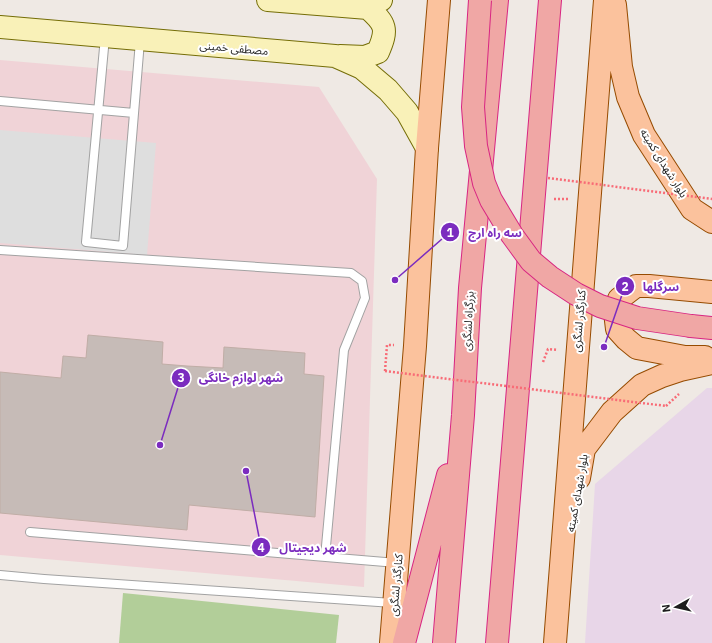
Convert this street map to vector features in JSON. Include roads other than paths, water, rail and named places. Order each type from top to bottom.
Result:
[{"type":"highway","points":[[480,0],[473,107],[476,146],[484,183],[490,200],[512,235],[531,261],[550,277],[576,294],[600,306],[637,318],[712,328]]},
{"type":"highway","name":"بزرگراه لشگری","points":[[444,643],[463,415],[470,288],[497,0]]},
{"type":"highway","points":[[497,643],[550,0]]},
{"type":"highway","points":[[404,643],[463,415]]},
{"type":"main road","points":[[268,0],[374,4],[377,16],[384,25],[385,37],[378,52],[365,57],[335,56]]},
{"type":"main road","name":"کنارگذر لشگری","points":[[391,643],[415,346],[426,148],[439,0]]},
{"type":"main road","name":"کنارگذر لشگری","points":[[555,643],[605,0]]},
{"type":"main road","name":"بلوار شهدای کمیته","points":[[615,0],[620,67],[628,97],[644,135],[692,209],[712,222]]},
{"type":"main road","name":"مصطفی خمینی","points":[[0,27],[335,56],[362,68],[388,90],[407,112],[426,148]]},
{"type":"main road","points":[[712,292],[636,286],[619,299],[615,312],[617,329],[637,348],[685,357],[712,357]]},
{"type":"main road","name":"بلوار شهدای کمیته","points":[[558,601],[584,449],[612,412],[642,385],[680,370],[712,363]]},
{"type":"lane","points":[[105,36],[86,242],[123,246],[140,40]]},
{"type":"lane","points":[[0,101],[134,113]]},
{"type":"lane","points":[[0,250],[351,273],[362,281],[365,298],[344,350],[325,557]]},
{"type":"lane","points":[[30,532],[397,564]]},
{"type":"lane","points":[[0,575],[52,580],[394,603]]},
{"type":"place","name":"سه راه ارج","points":[[395,280]]},
{"type":"place","name":"سرگلها","points":[[604,347]]},
{"type":"place","name":"شهر لوازم خانگی","points":[[160,445]]},
{"type":"place","name":"شهر دیجیتال","points":[[246,471]]}]
